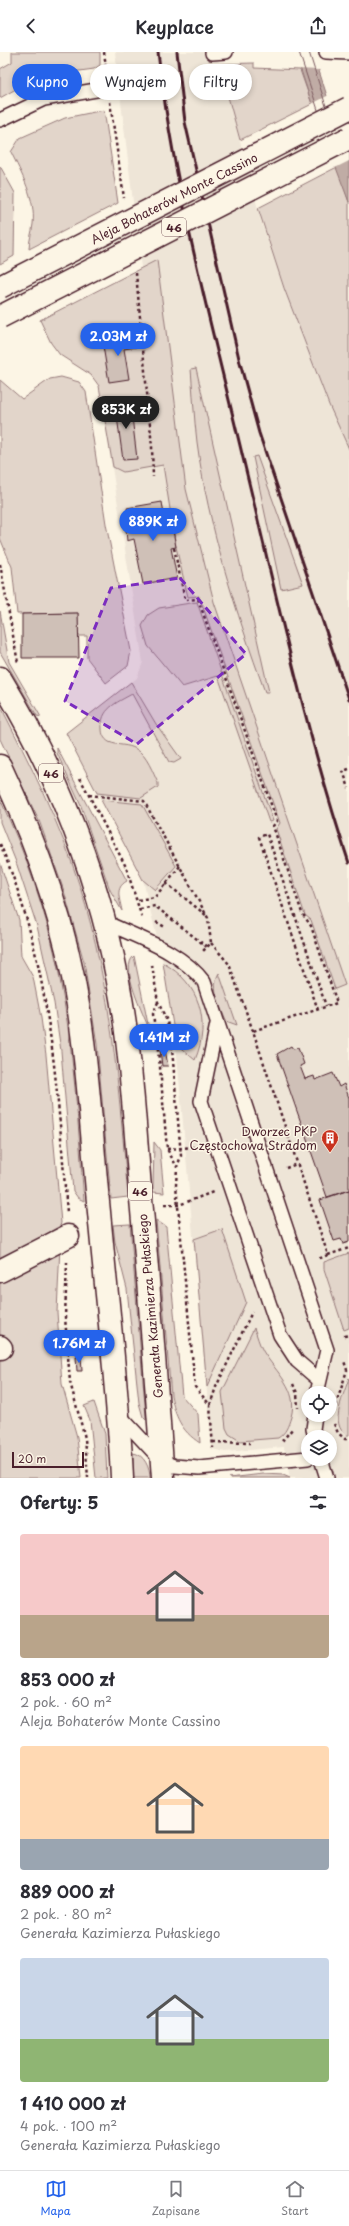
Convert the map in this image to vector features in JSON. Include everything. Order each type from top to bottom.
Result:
[{"type":"main road","name":"Aleja Bohaterów Monte Cassino","points":[[0,287],[349,108]]},
{"type":"main road","name":"46","points":[[0,317],[349,138]]},
{"type":"main road","name":"Generała Kazimierza Pułaskiego","points":[[0,678],[35,739],[59,789],[81,844],[105,922],[127,1039],[159,1410],[162,1470]]},
{"type":"main road","points":[[0,766],[19,805],[46,876],[68,954],[78,1004],[86,1066],[119,1415],[122,1478]]},
{"type":"main road","points":[[0,1271],[68,1236]]},
{"type":"lane","points":[[212,53],[226,52]]},
{"type":"lane","points":[[326,52],[349,53]]},
{"type":"lane","points":[[0,120],[44,99],[90,91]]},
{"type":"lane","points":[[105,922],[176,956],[193,968],[204,982],[327,1350],[318,1386]]},
{"type":"lane","points":[[218,1022],[201,1101],[280,1335],[297,1361],[317,1386]]},
{"type":"lane","points":[[119,1415],[162,1470],[301,1459]]},
{"type":"lane","points":[[323,1466],[326,1478]]},
{"type":"path","points":[[104,52],[105,64]]},
{"type":"path","points":[[110,100],[124,200]]},
{"type":"path","points":[[135,271],[144,379],[152,447],[153,476]]},
{"type":"path","points":[[174,548],[185,600],[198,598],[277,821],[273,826],[302,913],[311,926],[337,1003],[253,1031]]},
{"type":"path","points":[[0,564],[14,647],[18,662],[22,669]]},
{"type":"path","points":[[349,769],[343,771],[349,788]]},
{"type":"path","points":[[79,775],[126,867],[138,900],[144,924]]},
{"type":"path","points":[[89,795],[144,801],[208,918],[211,943],[229,964],[328,1255]]},
{"type":"path","points":[[318,1010],[259,837],[267,834],[326,1006]]},
{"type":"path","points":[[0,844],[25,912],[37,959],[53,1045],[68,1236],[65,1317],[70,1382],[86,1438],[88,1478]]},
{"type":"path","points":[[138,900],[155,897],[180,866]]},
{"type":"path","points":[[166,883],[208,918]]},
{"type":"path","points":[[140,909],[155,906],[207,947]]},
{"type":"path","points":[[154,922],[161,924],[166,928]]},
{"type":"path","points":[[198,951],[203,952],[211,943]]},
{"type":"path","points":[[151,959],[158,1002],[167,1021],[172,1049],[181,1148],[181,1156],[177,1167],[176,1185],[195,1387],[210,1405]]},
{"type":"path","points":[[158,1002],[153,1014],[160,1067],[167,1149],[177,1167]]},
{"type":"path","points":[[167,1149],[200,1147]]},
{"type":"path","points":[[212,1184],[217,1199]]},
{"type":"path","points":[[320,1266],[318,1259],[349,1248]]},
{"type":"path","points":[[213,1447],[210,1405],[216,1387],[253,1309],[255,1316]]},
{"type":"path","points":[[341,1329],[344,1336],[342,1344]]},
{"type":"path","points":[[344,1336],[349,1335]]},
{"type":"path","points":[[337,1401],[347,1370],[344,1357]]},
{"type":"path","points":[[291,1380],[297,1393],[298,1409]]},
{"type":"path","points":[[334,1422],[338,1433],[345,1440],[349,1439]]},
{"type":"path","points":[[276,1443],[283,1441],[290,1434],[295,1424]]},
{"type":"path","points":[[212,1442],[252,1443]]},
{"type":"highlighted area","points":[[180,578],[246,654],[137,744],[65,701],[111,588]]},
{"type":"shaded area","points":[[12,52],[100,52],[100,64],[90,64],[90,70],[82,71],[82,64],[12,64],[12,91],[0,98],[0,69],[12,62]]},
{"type":"shaded area","points":[[115,52],[216,52],[219,64],[189,64],[189,100],[229,100],[262,224],[284,288],[329,405],[349,449],[349,1478],[290,1478],[284,1447],[225,1452],[212,1449],[176,1044],[163,963],[143,880],[66,733],[137,678],[143,662],[99,386],[81,299],[141,268],[121,100],[181,100],[181,64],[116,64]]},
{"type":"shaded area","points":[[254,63],[254,68],[300,70],[312,104],[240,140],[229,100],[252,100],[252,64],[219,64]]},
{"type":"shaded area","points":[[104,110],[118,203],[29,249],[33,224],[32,205],[27,186],[11,152],[20,138],[65,118]]},
{"type":"shaded area","points":[[0,166],[15,193],[14,256],[0,264]]},
{"type":"shaded area","points":[[337,167],[349,202],[349,449],[329,405],[284,288],[258,208]]},
{"type":"shaded area","points":[[157,260],[186,489],[214,602],[345,985],[335,989],[311,920],[305,915],[276,829],[280,823],[199,596],[188,597],[176,547],[163,465],[123,472],[113,467],[99,386],[91,375],[60,355],[51,343],[40,320]]},
{"type":"shaded area","points":[[196,368],[269,692],[265,692],[244,631],[224,568],[208,505],[195,424],[191,369]]},
{"type":"shaded area","points":[[61,377],[79,382],[86,392],[106,524],[131,651],[128,666],[106,683],[87,658],[87,636],[78,636],[78,613],[17,614],[12,567],[0,538],[0,380],[22,399],[50,379]]},
{"type":"shaded area","points":[[257,456],[303,584],[281,589],[253,457]]},
{"type":"shaded area","points":[[197,602],[273,821],[269,822],[218,676],[182,687],[148,646],[142,626],[148,615],[159,608]]},
{"type":"shaded area","points":[[0,611],[9,662],[41,717],[37,716],[0,652]]},
{"type":"shaded area","points":[[131,682],[156,724],[181,759],[174,763],[169,762],[132,694],[110,707],[102,722],[102,733],[105,738],[109,742],[130,746],[140,752],[149,764],[158,783],[158,787],[141,798],[97,793],[66,733]]},
{"type":"shaded area","points":[[0,705],[54,817],[72,863],[91,925],[100,963],[113,1040],[128,1197],[111,1199],[97,1044],[84,962],[64,891],[40,823],[0,739]]},
{"type":"shaded area","points":[[57,748],[127,881],[120,887],[119,890],[122,911],[110,890],[81,806],[57,753]]},
{"type":"shaded area","points":[[0,799],[35,885],[59,974],[72,1059],[84,1201],[78,1198],[73,1191],[61,1051],[54,1003],[37,926],[16,862],[0,822]]},
{"type":"shaded area","points":[[101,800],[142,804],[176,866],[155,890],[143,880]]},
{"type":"shaded area","points":[[0,863],[19,920],[21,956],[33,977],[41,1018],[46,1055],[61,1223],[60,1226],[0,1261]]},
{"type":"shaded area","points":[[134,956],[149,1029],[138,1003],[131,980],[129,970],[130,962]]},
{"type":"shaded area","points":[[163,963],[176,971],[186,981],[194,992],[199,1005],[202,1018],[202,1032],[200,1046],[195,1060],[176,1044]]},
{"type":"shaded area","points":[[219,973],[237,1025],[226,1021],[219,1003],[215,985]]},
{"type":"shaded area","points":[[154,1142],[160,1150],[164,1193],[153,1192]]},
{"type":"shaded area","points":[[156,1220],[166,1227],[182,1396],[198,1414],[200,1443],[188,1433],[180,1422],[171,1395]]},
{"type":"shaded area","points":[[130,1224],[146,1420],[143,1417],[139,1403],[127,1289],[115,1242],[113,1225]]},
{"type":"shaded area","points":[[222,1229],[246,1302],[207,1387],[194,1239]]},
{"type":"shaded area","points":[[60,1246],[57,1312],[62,1384],[77,1437],[81,1478],[0,1478],[0,1280]]},
{"type":"shaded area","points":[[349,1253],[349,1328],[344,1330],[324,1269],[324,1262]]},
{"type":"shaded area","points":[[254,1328],[263,1351],[289,1390],[293,1407],[288,1426],[285,1432],[278,1438],[240,1441],[229,1434],[226,1428],[222,1392]]},
{"type":"shaded area","points":[[349,1378],[349,1435],[347,1435],[341,1430],[338,1416],[339,1408]]},
{"type":"shaded area","points":[[94,1402],[105,1434],[107,1478],[96,1478],[90,1420],[84,1406]]},
{"type":"shaded area","points":[[133,1453],[140,1456],[146,1462],[150,1478],[133,1478]]},
{"type":"shaded area","points":[[263,1474],[283,1475],[290,1478],[229,1478]]},
{"type":"water","points":[[295,52],[313,52],[327,96],[349,152],[349,202],[312,104]]},
{"type":"pier","points":[[293,52],[315,52],[320,70],[298,69]]},
{"type":"pier","points":[[329,95],[349,147],[349,161],[335,168],[310,105]]},
{"type":"building","points":[[135,335],[136,347],[124,349],[129,379],[109,382],[102,340]]},
{"type":"building","points":[[130,400],[137,459],[123,460],[115,402]]},
{"type":"building","points":[[162,502],[164,515],[170,514],[176,547],[171,548],[177,578],[143,584],[134,539],[127,541],[126,530],[132,529],[127,508]]},
{"type":"building","points":[[78,613],[79,658],[22,658],[22,614]]},
{"type":"building","name":"Dworzec PKP Częstochowa Stradom","points":[[291,1046],[293,1049],[298,1048],[304,1064],[300,1066],[305,1079],[314,1076],[315,1080],[333,1073],[339,1087],[344,1084],[349,1098],[349,1190],[327,1197],[277,1054]]},
{"type":"building","points":[[165,1049],[168,1066],[162,1066],[160,1050]]},
{"type":"building","points":[[349,1190],[349,1242],[343,1244],[341,1239],[334,1241],[320,1200]]},
{"type":"building","points":[[81,1356],[82,1371],[77,1371],[76,1357]]},
{"type":"railway","points":[[158,52],[165,103],[183,205],[194,256],[279,611],[319,763],[349,863]]},
{"type":"railway","points":[[177,52],[185,122],[240,363],[259,433],[349,699]]},
{"type":"place","name":"Dworzec PKP Częstochowa Stradom","points":[[330,1153]]}]
